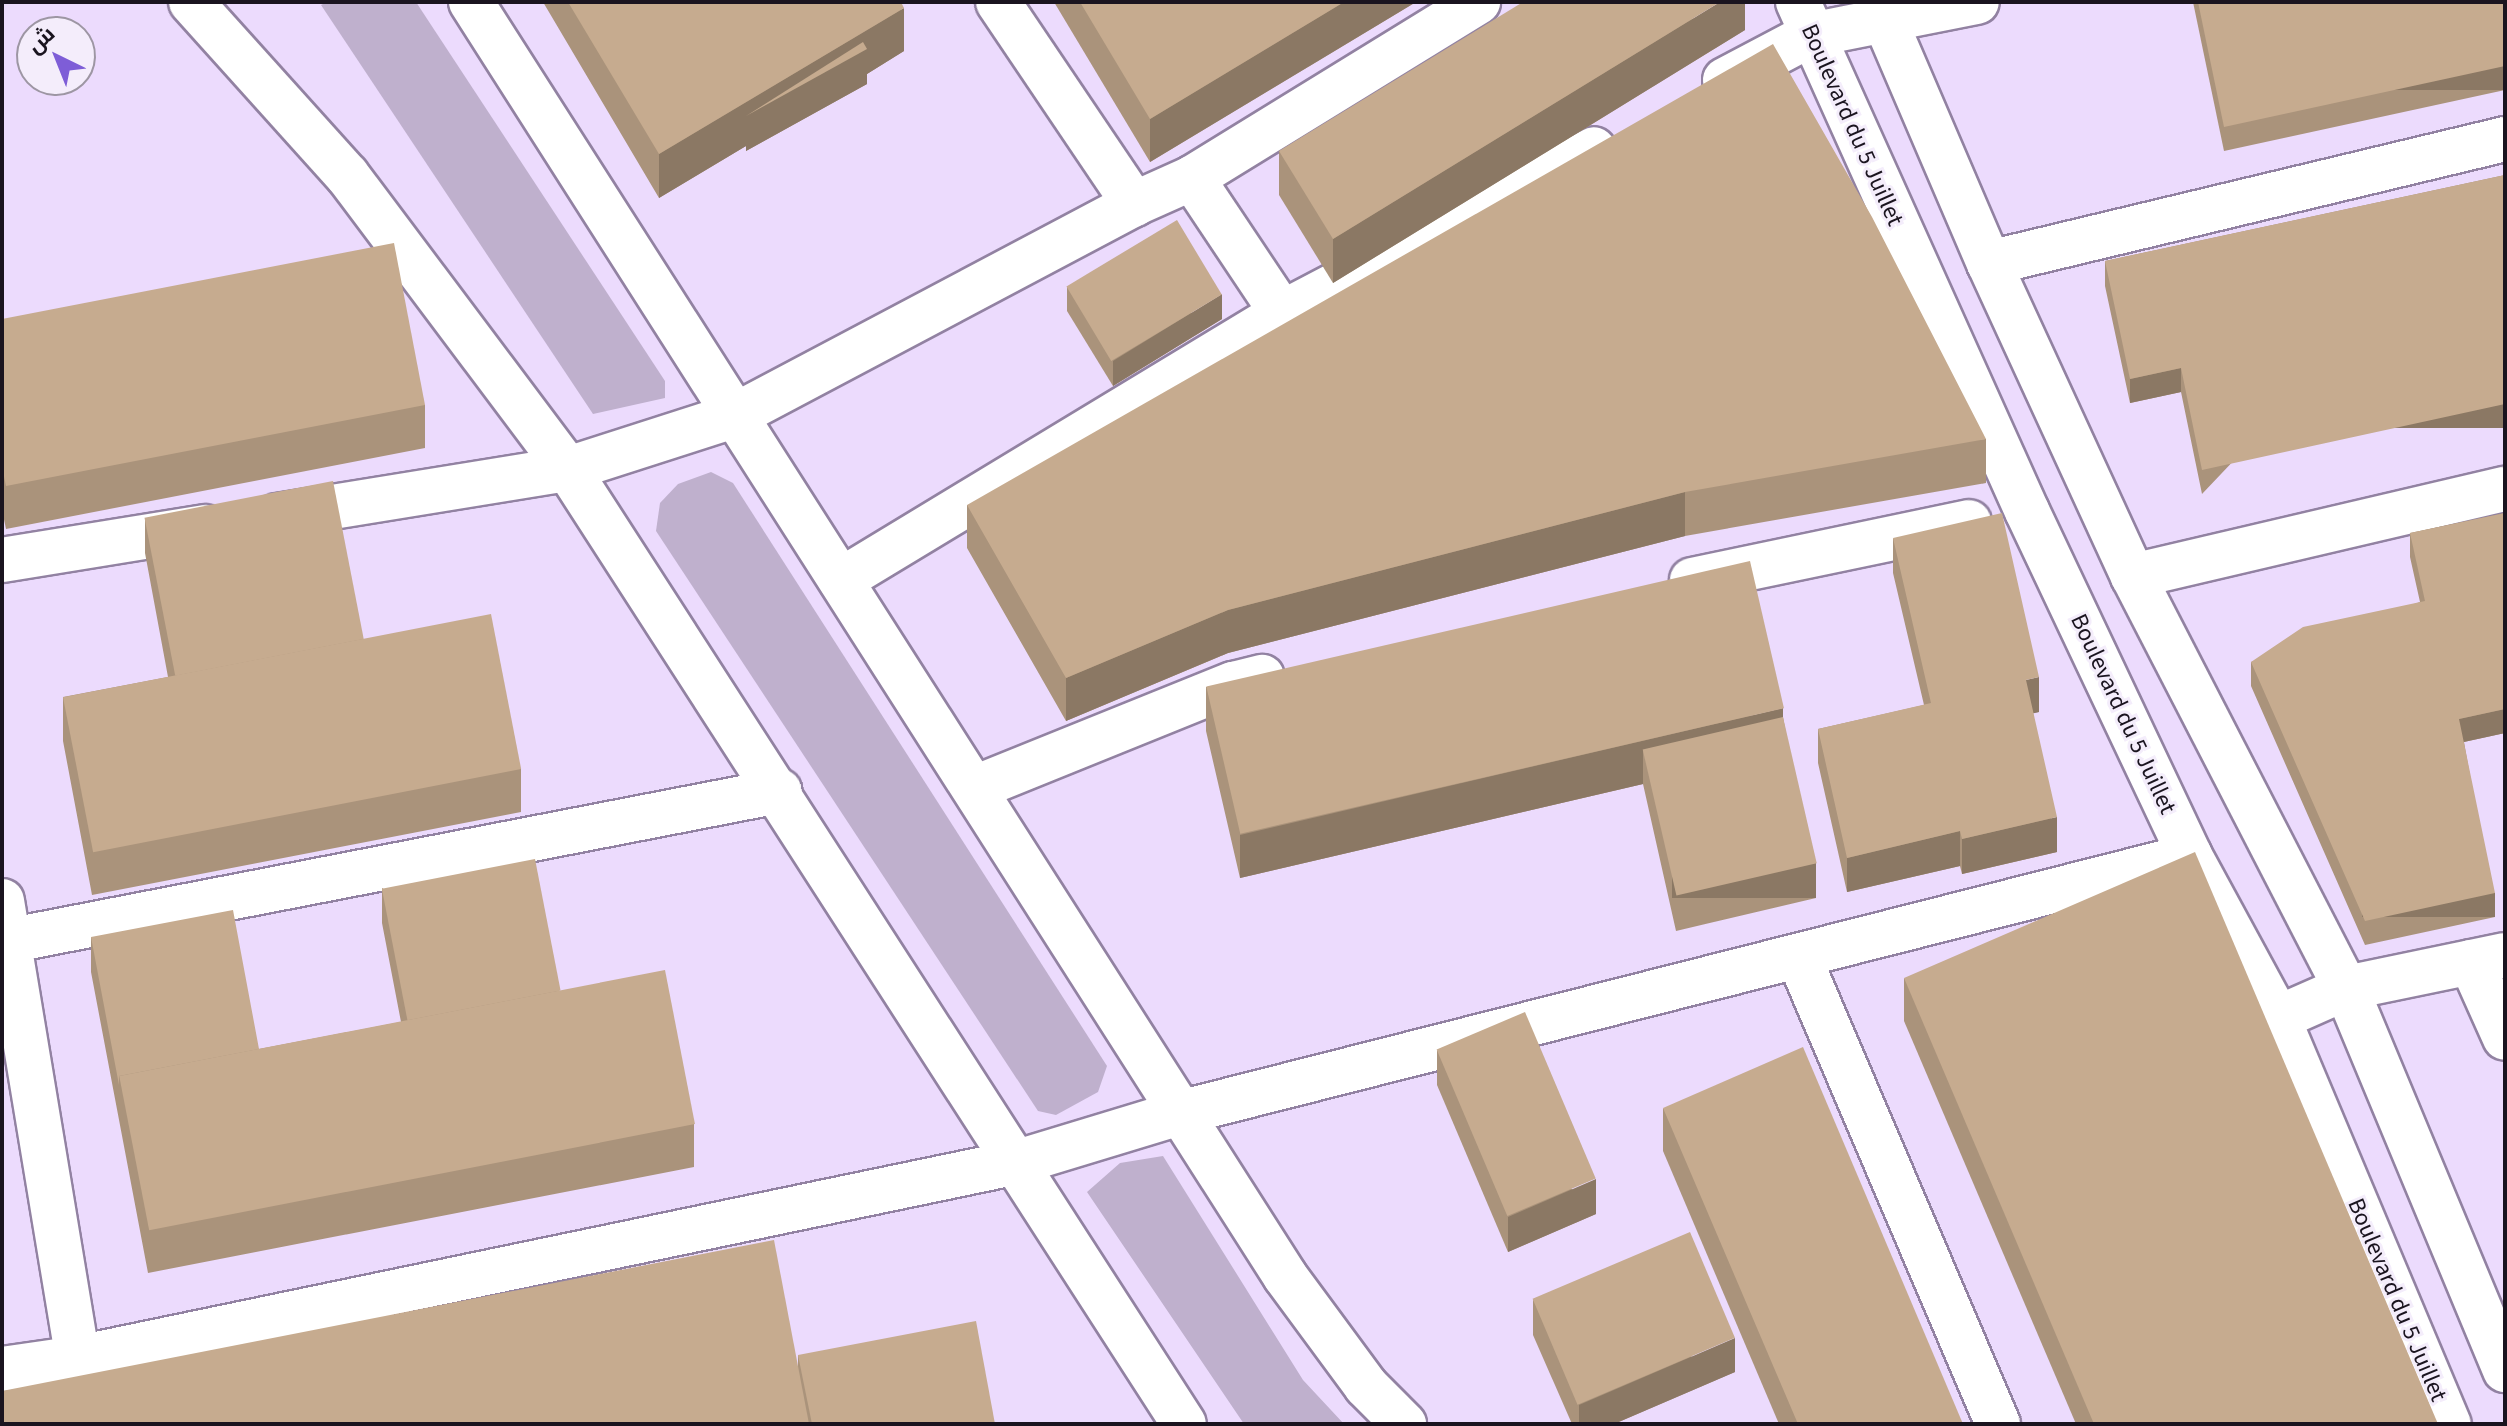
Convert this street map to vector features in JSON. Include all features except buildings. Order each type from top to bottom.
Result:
[{"type":"street","points":[[191,2],[347,175],[568,469],[779,791],[1184,1424]]},
{"type":"street","points":[[471,2],[1285,1276],[1366,1386],[1404,1424]]},
{"type":"street","points":[[998,2],[1134,204]]},
{"type":"street","points":[[2,560],[568,469],[736,415],[1134,204],[1192,178],[1478,2]]},
{"type":"street","points":[[1685,101],[1804,18],[1977,2]]},
{"type":"street","points":[[1881,11],[1989,263],[2133,576],[2346,988],[2505,1370]]},
{"type":"street","name":"Boulevard du 5 Juillet","points":[[1804,18],[2027,511],[2190,856],[2278,1018],[2449,1424]]},
{"type":"street","points":[[841,580],[1282,313],[1630,130]]},
{"type":"street","points":[[1989,263],[2505,139]]},
{"type":"street","points":[[1192,178],[1282,313]]},
{"type":"street","points":[[2133,576],[2505,489]]},
{"type":"street","points":[[1650,589],[2027,511]]},
{"type":"street","points":[[975,788],[1233,684],[1295,670]]},
{"type":"street","points":[[78,1358],[4,928],[779,791]]},
{"type":"street","points":[[2,1369],[78,1358],[1018,1162],[1183,1112],[1799,958],[2190,856]]},
{"type":"street","points":[[1799,958],[1998,1424]]},
{"type":"street","points":[[2278,1018],[2346,988],[2488,958],[2505,1038]]},
{"type":"shaded area","points":[[327,2],[416,2],[665,381],[665,398],[593,414],[321,5]]},
{"type":"shaded area","points":[[711,472],[733,483],[1107,1066],[1098,1092],[1056,1115],[1038,1111],[656,531],[660,503],[678,484]]},
{"type":"shaded area","points":[[1163,1156],[1303,1380],[1344,1424],[1244,1424],[1087,1192],[1120,1163]]}]
